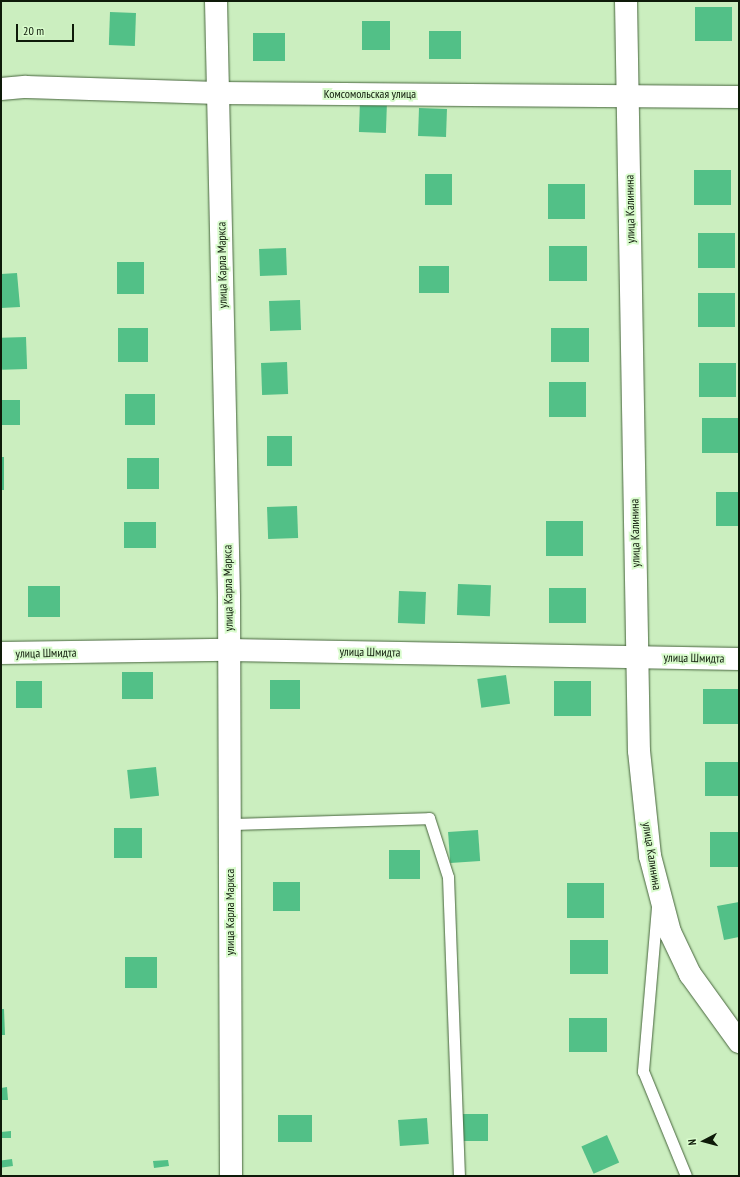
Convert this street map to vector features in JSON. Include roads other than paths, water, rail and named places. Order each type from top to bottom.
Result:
[{"type":"street","name":"улица Карла Маркса","points":[[216,1],[229,650],[231,1176]]},
{"type":"street","name":"улица Калинина","points":[[626,1],[639,751],[650,856],[658,894],[670,932],[690,974],[739,1042]]},
{"type":"street","name":"Комсомольская улица","points":[[1,89],[26,87],[218,93],[739,97]]},
{"type":"street","name":"улица Шмидта","points":[[1,653],[229,650],[739,659]]},
{"type":"lane","points":[[230,824],[429,818],[448,877],[459,1176]]},
{"type":"lane","points":[[658,894],[642,1072],[686,1176]]}]
